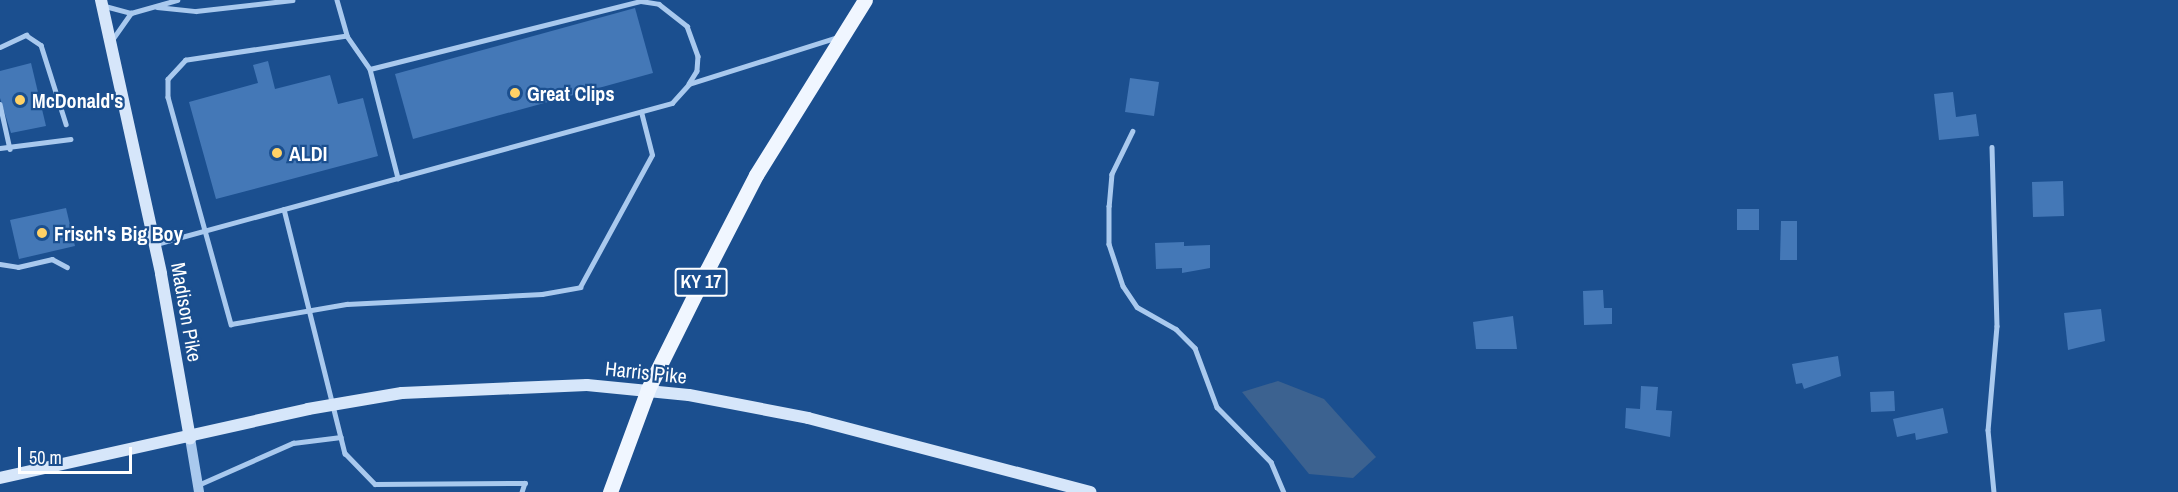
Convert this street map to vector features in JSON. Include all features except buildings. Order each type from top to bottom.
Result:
[{"type":"main road","name":"KY 17","points":[[610,492],[648,389],[756,175],[840,36],[865,0]]},
{"type":"main road","name":"Madison Pike","points":[[101,3],[155,244],[190,438]]},
{"type":"main road","name":"Harris Pike","points":[[0,478],[334,405],[478,387],[648,389],[808,418],[1090,492]]},
{"type":"street","name":"Madison Pike","points":[[190,438],[199,489]]},
{"type":"lane","points":[[101,3],[131,13],[157,8],[177,0]]},
{"type":"lane","points":[[157,8],[196,11],[292,0]]},
{"type":"lane","points":[[337,0],[347,36],[370,69],[398,178]]},
{"type":"lane","points":[[155,244],[672,103],[698,71],[699,56],[687,26],[659,4],[641,1],[370,69]]},
{"type":"lane","points":[[111,43],[131,13]]},
{"type":"lane","points":[[0,47],[26,35],[41,45],[66,124]]},
{"type":"lane","points":[[347,36],[177,64],[168,79],[168,97],[203,231],[231,324],[347,304],[542,294],[580,286],[652,155],[641,112]]},
{"type":"lane","points":[[689,84],[840,36]]},
{"type":"lane","points":[[0,105],[10,148]]},
{"type":"lane","points":[[1133,131],[1112,174],[1109,206],[1109,244],[1123,286],[1137,307],[1176,329],[1195,348],[1217,407],[1271,462],[1284,492]]},
{"type":"lane","points":[[0,148],[70,139]]},
{"type":"lane","points":[[1992,147],[1997,326],[1988,430],[1994,492]]},
{"type":"lane","points":[[284,209],[345,453],[375,484],[525,483],[522,492]]},
{"type":"lane","points":[[0,264],[18,267],[52,259],[67,267]]},
{"type":"lane","points":[[199,489],[292,443],[341,437]]},
{"type":"lane","points":[[392,492],[394,484]]},
{"type":"water","points":[[1278,381],[1324,399],[1376,457],[1353,478],[1309,474],[1242,392]]},
{"type":"place","name":"Great Clips","points":[[515,93]]},
{"type":"place","name":"McDonald's","points":[[20,100]]},
{"type":"place","name":"ALDI","points":[[277,153]]},
{"type":"place","name":"Frisch's Big Boy","points":[[42,233]]}]
